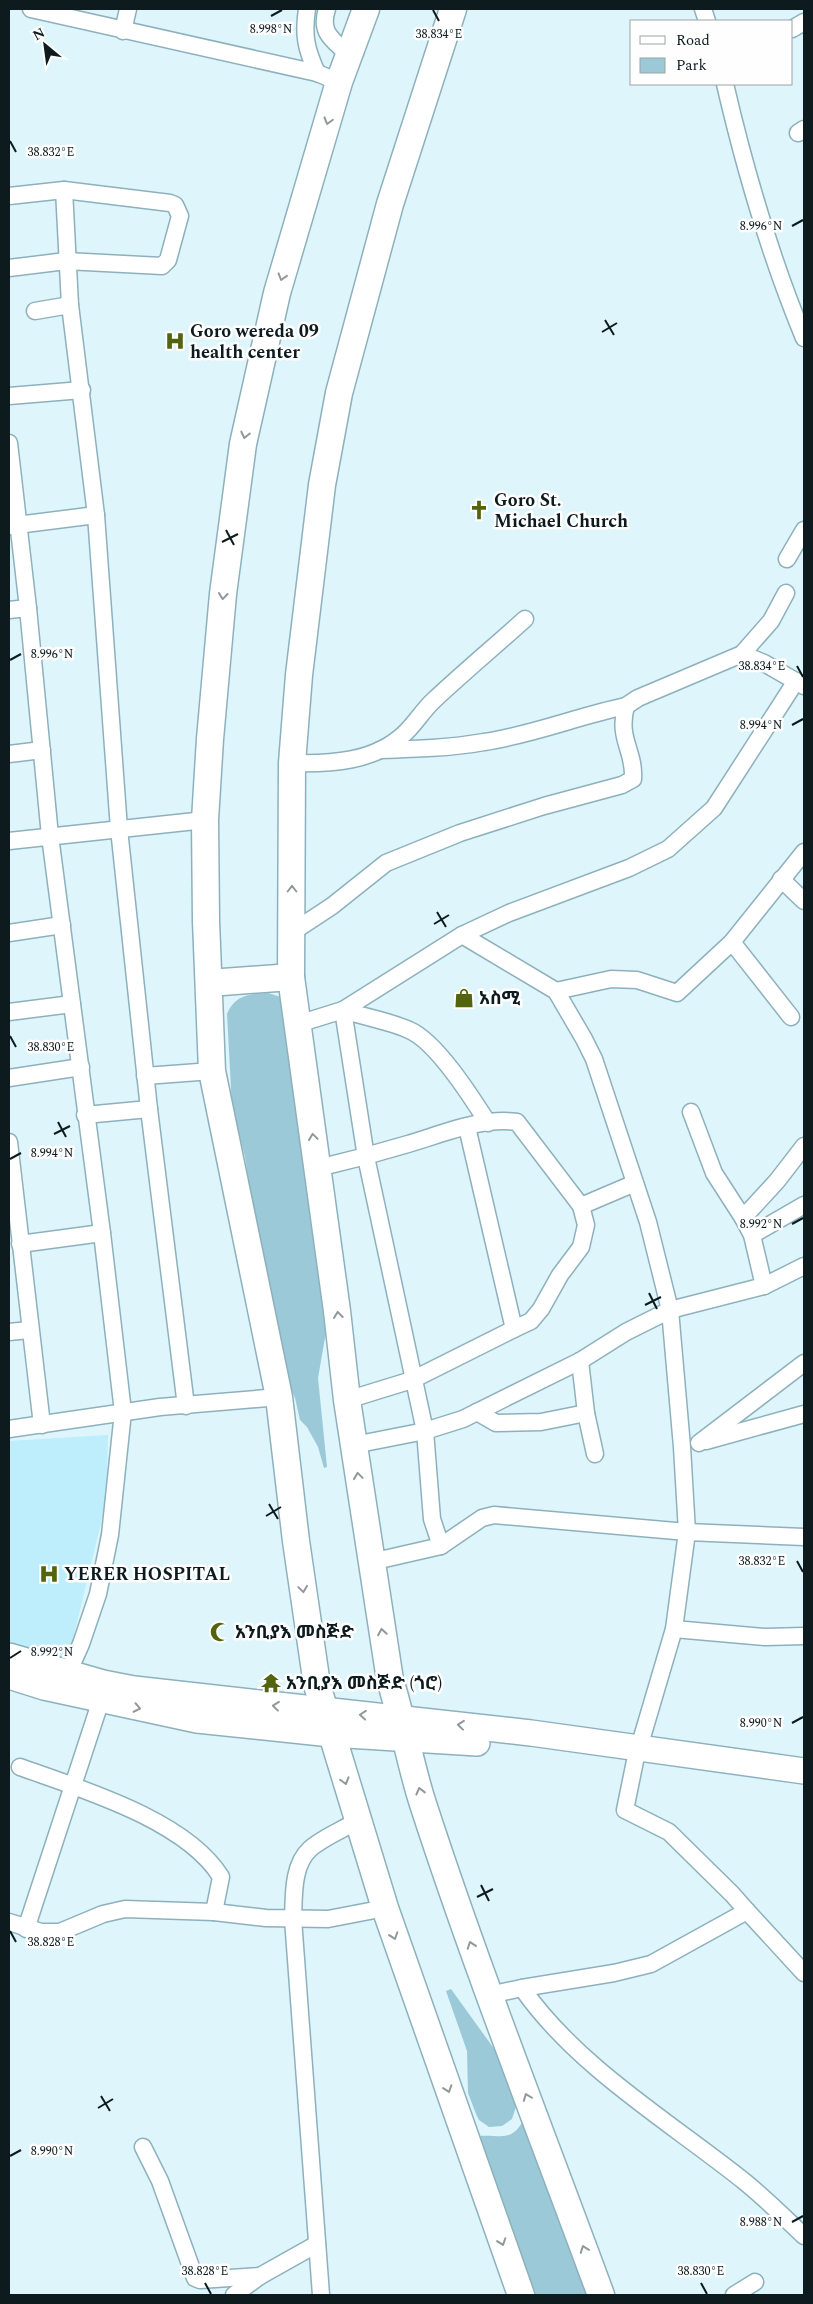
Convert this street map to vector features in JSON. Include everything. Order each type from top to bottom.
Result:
[{"type":"highway","points":[[366,9],[349,54],[328,78],[243,444],[223,594],[205,820],[212,1071],[279,1397],[297,1550],[317,1685],[385,1908],[521,2295]]},
{"type":"highway","points":[[451,15],[390,204],[339,393],[322,485],[299,675],[292,763],[291,977],[318,1168],[347,1400],[390,1680],[423,1803],[489,1995],[601,2295]]},
{"type":"highway","points":[[209,983],[291,977]]},
{"type":"main road","points":[[9,1656],[134,1689],[328,1723]]},
{"type":"main road","points":[[9,1676],[44,1687],[205,1721],[328,1723],[404,1728],[540,1748],[637,1754],[804,1771]]},
{"type":"main road","points":[[637,1754],[804,1784]]},
{"type":"street","points":[[31,9],[328,78]]},
{"type":"street","points":[[123,31],[128,9]]},
{"type":"street","points":[[307,9],[305,26],[307,51],[328,78]]},
{"type":"street","points":[[327,9],[324,18],[326,33],[349,54]]},
{"type":"street","points":[[793,28],[804,22]]},
{"type":"street","points":[[725,85],[740,150],[768,242],[804,338]]},
{"type":"street","points":[[9,196],[64,190],[170,203],[175,205],[180,216],[168,260],[162,266],[66,261],[9,268]]},
{"type":"street","points":[[64,190],[66,261],[96,515],[119,829],[149,1108],[186,1406]]},
{"type":"street","points":[[35,311],[70,305]]},
{"type":"street","points":[[9,396],[82,390]]},
{"type":"street","points":[[9,443],[14,526],[28,608],[50,836],[81,1068],[85,1115],[102,1233],[123,1412],[110,1535],[98,1594],[81,1644],[68,1673]]},
{"type":"street","points":[[14,526],[96,515]]},
{"type":"street","points":[[787,559],[804,530]]},
{"type":"street","points":[[380,750],[433,748],[485,742],[547,728],[595,713],[626,706],[638,698],[742,654],[771,621],[786,593]]},
{"type":"street","points":[[9,610],[28,608]]},
{"type":"street","points":[[292,763],[329,764],[352,760],[380,750],[403,735],[432,702],[525,619]]},
{"type":"street","points":[[298,1024],[343,1010],[462,935],[509,913],[629,868],[668,849],[714,808],[800,683],[764,663],[742,654]]},
{"type":"street","points":[[291,933],[332,906],[386,863],[460,833],[544,806],[622,785],[633,780],[634,768],[624,743],[622,720],[626,706]]},
{"type":"street","points":[[9,754],[42,750]]},
{"type":"street","points":[[9,841],[205,820]]},
{"type":"street","points":[[556,991],[611,979],[636,980],[677,993],[732,942],[804,852]]},
{"type":"street","points":[[781,879],[804,902]]},
{"type":"street","points":[[9,933],[62,925]]},
{"type":"street","points":[[462,935],[556,991],[594,1059],[648,1222],[670,1310],[682,1447],[686,1532],[674,1628],[637,1754],[625,1810],[669,1832],[732,1894],[804,1973]]},
{"type":"street","points":[[732,942],[791,1017]]},
{"type":"street","points":[[9,1012],[72,1004]]},
{"type":"street","points":[[343,1010],[410,1030],[422,1039],[441,1057],[466,1089],[488,1123]]},
{"type":"street","points":[[343,1010],[366,1157],[412,1380],[425,1430],[432,1518],[441,1546]]},
{"type":"street","points":[[9,1078],[81,1068]]},
{"type":"street","points":[[146,1076],[212,1071]]},
{"type":"street","points":[[85,1115],[149,1108]]},
{"type":"street","points":[[691,1112],[714,1173],[752,1235],[764,1286]]},
{"type":"street","points":[[318,1168],[366,1157],[467,1127],[507,1120],[517,1122],[581,1206],[586,1225],[581,1247],[560,1275],[541,1309],[530,1321],[412,1380],[347,1400]]},
{"type":"street","points":[[467,1127],[514,1330]]},
{"type":"street","points":[[9,1144],[29,1330],[42,1426]]},
{"type":"street","points":[[743,1218],[777,1181],[804,1146]]},
{"type":"street","points":[[581,1206],[635,1183]]},
{"type":"street","points":[[752,1235],[804,1205]]},
{"type":"street","points":[[20,1244],[102,1233]]},
{"type":"street","points":[[354,1444],[425,1430],[477,1412],[580,1361],[626,1332],[670,1310],[764,1286],[804,1266]]},
{"type":"street","points":[[9,1332],[29,1330]]},
{"type":"street","points":[[580,1361],[586,1413],[595,1454]]},
{"type":"street","points":[[699,1443],[804,1362]]},
{"type":"street","points":[[9,1429],[42,1426],[123,1412],[279,1397]]},
{"type":"street","points":[[477,1412],[496,1424],[541,1422],[586,1413]]},
{"type":"street","points":[[682,1447],[804,1414]]},
{"type":"street","points":[[371,1562],[441,1546],[482,1518],[494,1515],[686,1532],[804,1538]]},
{"type":"street","points":[[674,1628],[765,1637],[804,1636]]},
{"type":"street","points":[[26,1929],[101,1700]]},
{"type":"street","points":[[20,1767],[73,1786],[165,1826],[191,1845],[214,1866],[221,1878],[214,1912]]},
{"type":"street","points":[[321,2295],[293,1919],[294,1885],[300,1867],[309,1850],[357,1821]]},
{"type":"street","points":[[9,1922],[26,1929],[60,1932],[103,1914],[125,1909],[214,1912],[239,1916],[293,1919],[328,1919],[385,1908]]},
{"type":"street","points":[[489,1995],[614,1973],[651,1964],[747,1911]]},
{"type":"street","points":[[522,1988],[540,2014],[591,2062],[746,2183],[804,2236]]},
{"type":"street","points":[[143,2147],[160,2181],[195,2278],[200,2280],[260,2276]]},
{"type":"street","points":[[234,2295],[260,2276],[317,2244]]},
{"type":"street","points":[[734,2295],[755,2282]]},
{"type":"shaded area","name":"YERER HOSPITAL","points":[[108,1435],[106,1502],[68,1660],[9,1646],[9,1441]]},
{"type":"green space","points":[[268,993],[284,998],[330,1309],[318,1378],[327,1467],[324,1468],[318,1447],[307,1427],[300,1420],[295,1398],[285,1373],[276,1312],[260,1255],[245,1157],[232,1107],[227,1014],[238,999],[255,994]]},
{"type":"green space","points":[[451,1989],[500,2057],[516,2107],[512,2119],[502,2126],[489,2127],[479,2120],[468,2093],[467,2051],[446,1991]]},
{"type":"green space","points":[[525,2117],[592,2295],[532,2295],[479,2136],[505,2136],[511,2134]]},
{"type":"place","name":"Goro wereda 09 health center","points":[[175,341]]},
{"type":"place","name":"Goro St. Michael Church","points":[[479,510]]},
{"type":"place","name":"አስሚ","points":[[464,998]]},
{"type":"place","name":"YERER HOSPITAL","points":[[49,1574]]},
{"type":"place","name":"አንቢያእ መስጅድ","points":[[220,1632]]},
{"type":"place","name":"አንቢያእ መስጅድ (ጎሮ)","points":[[271,1683]]}]
